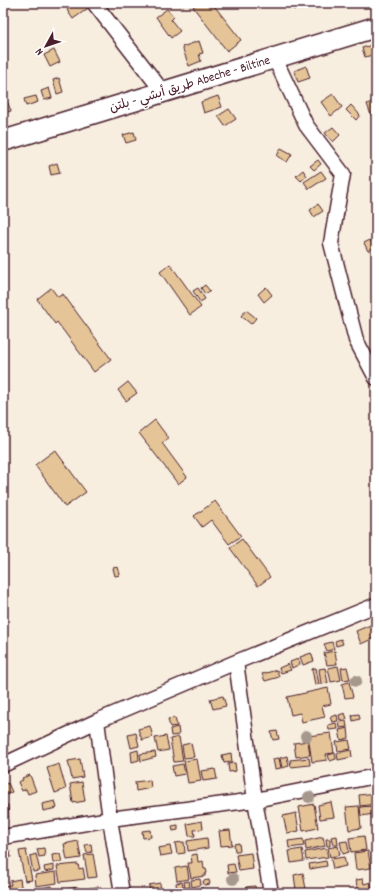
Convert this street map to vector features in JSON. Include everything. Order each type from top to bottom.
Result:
[{"type":"main road","name":"طريق أبشي - بلتن Abeche - Biltine","points":[[3,141],[376,27]]},
{"type":"street","points":[[94,3],[163,92]]},
{"type":"street","points":[[275,59],[306,125],[343,174],[331,243],[356,340],[376,378]]},
{"type":"street","points":[[3,765],[97,720],[376,605]]},
{"type":"street","points":[[236,662],[255,800],[271,893]]},
{"type":"street","points":[[97,720],[110,819],[122,893]]},
{"type":"street","points":[[3,837],[110,819],[255,800],[376,776]]},
{"type":"building","points":[[77,3],[83,3],[87,9],[73,19],[67,10]]},
{"type":"building","points":[[198,3],[212,3],[241,40],[227,51],[193,7]]},
{"type":"building","points":[[284,3],[315,3],[310,7],[308,4],[300,10],[297,7],[294,10],[290,5],[287,7]]},
{"type":"building","points":[[167,9],[174,17],[171,20],[180,31],[171,38],[156,17]]},
{"type":"building","points":[[199,41],[203,53],[199,54],[201,61],[189,66],[182,47]]},
{"type":"building","points":[[375,44],[376,54],[365,57],[362,48]]},
{"type":"building","points":[[54,50],[60,62],[50,67],[44,55]]},
{"type":"building","points":[[306,66],[310,78],[298,82],[294,71]]},
{"type":"building","points":[[59,78],[63,92],[57,94],[53,80]]},
{"type":"building","points":[[49,88],[52,98],[44,100],[41,91]]},
{"type":"building","points":[[333,94],[342,107],[331,116],[321,102]]},
{"type":"building","points":[[36,96],[38,102],[26,106],[24,99]]},
{"type":"building","points":[[218,96],[222,107],[204,113],[201,102]]},
{"type":"building","points":[[376,100],[376,113],[371,115],[367,104]]},
{"type":"building","points":[[7,101],[11,111],[3,113],[3,102]]},
{"type":"building","points":[[351,105],[360,115],[356,120],[346,110]]},
{"type":"building","points":[[229,109],[236,119],[225,126],[218,116]]},
{"type":"building","points":[[333,127],[340,135],[333,142],[325,133]]},
{"type":"building","points":[[134,132],[136,140],[126,143],[123,135]]},
{"type":"building","points":[[281,148],[292,154],[287,162],[277,156]]},
{"type":"building","points":[[318,160],[321,164],[314,170],[310,166]]},
{"type":"building","points":[[57,163],[60,173],[51,175],[49,166]]},
{"type":"building","points":[[303,170],[307,176],[301,181],[296,176]]},
{"type":"building","points":[[321,171],[326,178],[309,189],[304,182]]},
{"type":"building","points":[[318,204],[323,211],[314,217],[310,210]]},
{"type":"building","points":[[370,240],[374,248],[368,251],[364,243]]},
{"type":"building","points":[[170,264],[201,307],[190,315],[160,272]]},
{"type":"building","points":[[205,285],[210,291],[205,294],[201,288]]},
{"type":"building","points":[[266,287],[272,295],[264,302],[258,294]]},
{"type":"building","points":[[51,288],[58,297],[63,294],[111,359],[94,372],[57,322],[55,324],[37,299]]},
{"type":"building","points":[[198,288],[205,299],[200,302],[193,291]]},
{"type":"building","points":[[246,310],[256,318],[251,324],[241,316]]},
{"type":"building","points":[[128,382],[137,393],[126,401],[118,390]]},
{"type":"building","points":[[155,420],[169,439],[162,443],[187,477],[178,484],[139,433]]},
{"type":"building","points":[[55,450],[86,492],[65,507],[35,465]]},
{"type":"building","points":[[215,501],[241,536],[229,544],[211,520],[202,527],[194,516]]},
{"type":"building","points":[[242,539],[270,577],[258,586],[230,548]]},
{"type":"building","points":[[118,567],[120,575],[115,576],[113,568]]},
{"type":"building","points":[[373,624],[376,637],[361,644],[356,631]]},
{"type":"building","points":[[341,639],[343,644],[336,646],[335,641]]},
{"type":"building","points":[[332,642],[334,649],[327,651],[324,644]]},
{"type":"building","points":[[335,651],[337,664],[327,665],[324,653]]},
{"type":"building","points":[[311,653],[314,661],[303,665],[300,657]]},
{"type":"building","points":[[298,659],[300,664],[292,668],[290,662]]},
{"type":"building","points":[[288,664],[291,670],[281,673],[279,668]]},
{"type":"building","points":[[338,666],[341,680],[331,682],[328,668]]},
{"type":"building","points":[[347,667],[350,679],[343,680],[341,668]]},
{"type":"building","points":[[316,668],[319,684],[315,685],[312,669]]},
{"type":"building","points":[[325,668],[328,683],[321,684],[319,669]]},
{"type":"building","points":[[277,670],[279,677],[265,681],[262,674]]},
{"type":"building","points":[[349,682],[353,697],[345,698],[342,684]]},
{"type":"building","points":[[328,688],[331,704],[322,706],[325,717],[302,722],[300,713],[291,715],[287,697]]},
{"type":"building","points":[[223,696],[226,706],[213,709],[210,699]]},
{"type":"building","points":[[345,713],[347,719],[340,720],[339,715]]},
{"type":"building","points":[[359,714],[360,719],[353,721],[352,715]]},
{"type":"building","points":[[337,715],[338,721],[332,722],[330,717]]},
{"type":"building","points":[[175,718],[177,726],[170,727],[168,719]]},
{"type":"building","points":[[346,721],[347,727],[340,728],[339,722]]},
{"type":"building","points":[[336,723],[338,729],[329,730],[328,725]]},
{"type":"building","points":[[150,726],[153,737],[142,740],[138,729]]},
{"type":"building","points":[[178,727],[179,735],[171,736],[170,729]]},
{"type":"building","points":[[348,728],[349,738],[341,740],[339,730]]},
{"type":"building","points":[[277,731],[279,739],[273,740],[271,732]]},
{"type":"building","points":[[136,733],[139,746],[131,748],[128,735]]},
{"type":"building","points":[[331,733],[334,753],[326,754],[327,760],[312,762],[308,736]]},
{"type":"building","points":[[166,736],[169,750],[158,752],[155,738]]},
{"type":"building","points":[[179,737],[183,761],[174,762],[170,739]]},
{"type":"building","points":[[349,740],[351,749],[338,751],[336,742]]},
{"type":"building","points":[[308,741],[310,755],[296,757],[294,743]]},
{"type":"building","points":[[191,743],[194,757],[184,758],[182,745]]},
{"type":"building","points":[[138,750],[139,760],[132,762],[131,752]]},
{"type":"building","points":[[351,750],[352,757],[338,760],[337,753]]},
{"type":"building","points":[[155,752],[156,757],[141,761],[140,754]]},
{"type":"building","points":[[231,753],[232,762],[224,763],[222,755]]},
{"type":"building","points":[[335,753],[336,759],[330,761],[328,755]]},
{"type":"building","points":[[287,756],[289,766],[282,768],[280,758]]},
{"type":"building","points":[[279,758],[281,768],[275,769],[273,759]]},
{"type":"building","points":[[309,758],[310,765],[291,767],[290,760]]},
{"type":"building","points":[[80,759],[83,777],[72,779],[68,761]]},
{"type":"building","points":[[197,759],[201,781],[188,783],[184,761]]},
{"type":"building","points":[[235,763],[236,771],[229,772],[228,764]]},
{"type":"building","points":[[59,764],[66,789],[55,793],[47,768]]},
{"type":"building","points":[[183,764],[185,774],[174,776],[172,766]]},
{"type":"building","points":[[215,769],[217,779],[203,781],[201,771]]},
{"type":"building","points":[[30,775],[36,791],[28,794],[26,789],[22,791],[18,782],[23,780],[22,778]]},
{"type":"building","points":[[150,780],[151,788],[136,791],[135,782]]},
{"type":"building","points":[[82,782],[85,801],[73,803],[70,784]]},
{"type":"building","points":[[8,783],[12,792],[3,796],[3,785]]},
{"type":"building","points":[[376,793],[376,804],[360,806],[359,795]]},
{"type":"building","points":[[55,801],[57,808],[43,811],[42,804]]},
{"type":"building","points":[[331,802],[334,817],[320,819],[318,805]]},
{"type":"building","points":[[314,804],[318,828],[303,831],[299,807]]},
{"type":"building","points":[[3,805],[8,805],[9,818],[3,818]]},
{"type":"building","points":[[359,806],[361,828],[349,830],[346,807]]},
{"type":"building","points":[[373,806],[374,814],[361,816],[360,807]]},
{"type":"building","points":[[296,813],[299,831],[287,833],[283,816]]},
{"type":"building","points":[[202,821],[203,829],[194,830],[195,836],[189,836],[187,824]]},
{"type":"building","points":[[178,825],[178,830],[173,831],[172,826]]},
{"type":"building","points":[[150,830],[151,837],[143,838],[142,831]]},
{"type":"building","points":[[230,830],[232,845],[221,846],[219,831]]},
{"type":"building","points":[[337,836],[338,845],[333,845],[331,837]]},
{"type":"building","points":[[364,836],[366,850],[351,852],[349,838]]},
{"type":"building","points":[[323,837],[325,846],[306,850],[305,841]]},
{"type":"building","points":[[207,838],[208,848],[188,851],[187,841]]},
{"type":"building","points":[[303,839],[304,846],[289,848],[288,841]]},
{"type":"building","points":[[326,839],[330,839],[330,846],[327,846]]},
{"type":"building","points":[[78,841],[81,858],[67,860],[64,844]]},
{"type":"building","points":[[347,841],[349,852],[343,854],[340,842]]},
{"type":"building","points":[[184,842],[185,853],[177,854],[175,843]]},
{"type":"building","points":[[239,843],[240,851],[235,851],[234,844]]},
{"type":"building","points":[[91,844],[92,852],[87,853],[85,845]]},
{"type":"building","points":[[170,846],[172,854],[160,856],[158,848]]},
{"type":"building","points":[[338,846],[340,855],[330,857],[328,848]]},
{"type":"building","points":[[44,848],[45,856],[39,857],[37,849]]},
{"type":"building","points":[[326,848],[328,857],[306,860],[305,852]]},
{"type":"building","points":[[302,849],[304,861],[291,863],[289,851]]},
{"type":"building","points":[[26,850],[32,880],[25,881],[19,851]]},
{"type":"building","points":[[10,851],[11,857],[3,858],[3,852]]},
{"type":"building","points":[[368,851],[371,868],[356,870],[354,853]]},
{"type":"building","points":[[375,851],[376,863],[373,864],[371,852]]},
{"type":"building","points":[[251,853],[253,869],[239,871],[236,855]]},
{"type":"building","points":[[36,854],[40,871],[33,872],[30,856]]},
{"type":"building","points":[[60,854],[62,862],[53,863],[52,855]]},
{"type":"building","points":[[93,854],[97,877],[88,878],[84,855]]},
{"type":"building","points":[[197,854],[198,862],[203,861],[204,869],[206,869],[207,873],[205,876],[191,878],[188,863],[192,863],[191,855]]},
{"type":"building","points":[[344,857],[346,866],[333,869],[331,859]]},
{"type":"building","points":[[326,861],[327,866],[310,869],[309,864]]},
{"type":"building","points":[[78,864],[79,869],[83,868],[85,879],[60,882],[57,866]]},
{"type":"building","points":[[234,864],[236,872],[228,873],[227,865]]},
{"type":"building","points":[[54,865],[54,870],[45,872],[44,867]]},
{"type":"building","points":[[187,866],[189,879],[177,881],[175,868]]},
{"type":"building","points":[[56,872],[57,883],[36,886],[35,875]]},
{"type":"building","points":[[303,873],[306,889],[296,890],[294,875]]},
{"type":"building","points":[[20,879],[22,893],[3,893],[3,886],[11,885],[10,881]]},
{"type":"building","points":[[200,879],[201,885],[192,887],[191,880]]},
{"type":"building","points":[[363,879],[364,884],[371,882],[372,893],[358,893],[356,880]]},
{"type":"building","points":[[209,880],[210,884],[204,885],[203,881]]},
{"type":"building","points":[[189,881],[190,887],[185,888],[184,882]]},
{"type":"building","points":[[182,882],[184,891],[177,892],[176,883]]},
{"type":"building","points":[[160,883],[161,893],[150,893],[149,885]]},
{"type":"building","points":[[52,886],[53,891],[63,889],[63,893],[36,893],[35,889]]},
{"type":"building","points":[[255,886],[256,893],[247,893],[246,887]]},
{"type":"building","points":[[78,887],[79,893],[67,893],[67,889]]},
{"type":"building","points":[[99,887],[100,893],[90,893],[89,888]]},
{"type":"building","points":[[203,888],[203,893],[192,893],[192,889]]}]
